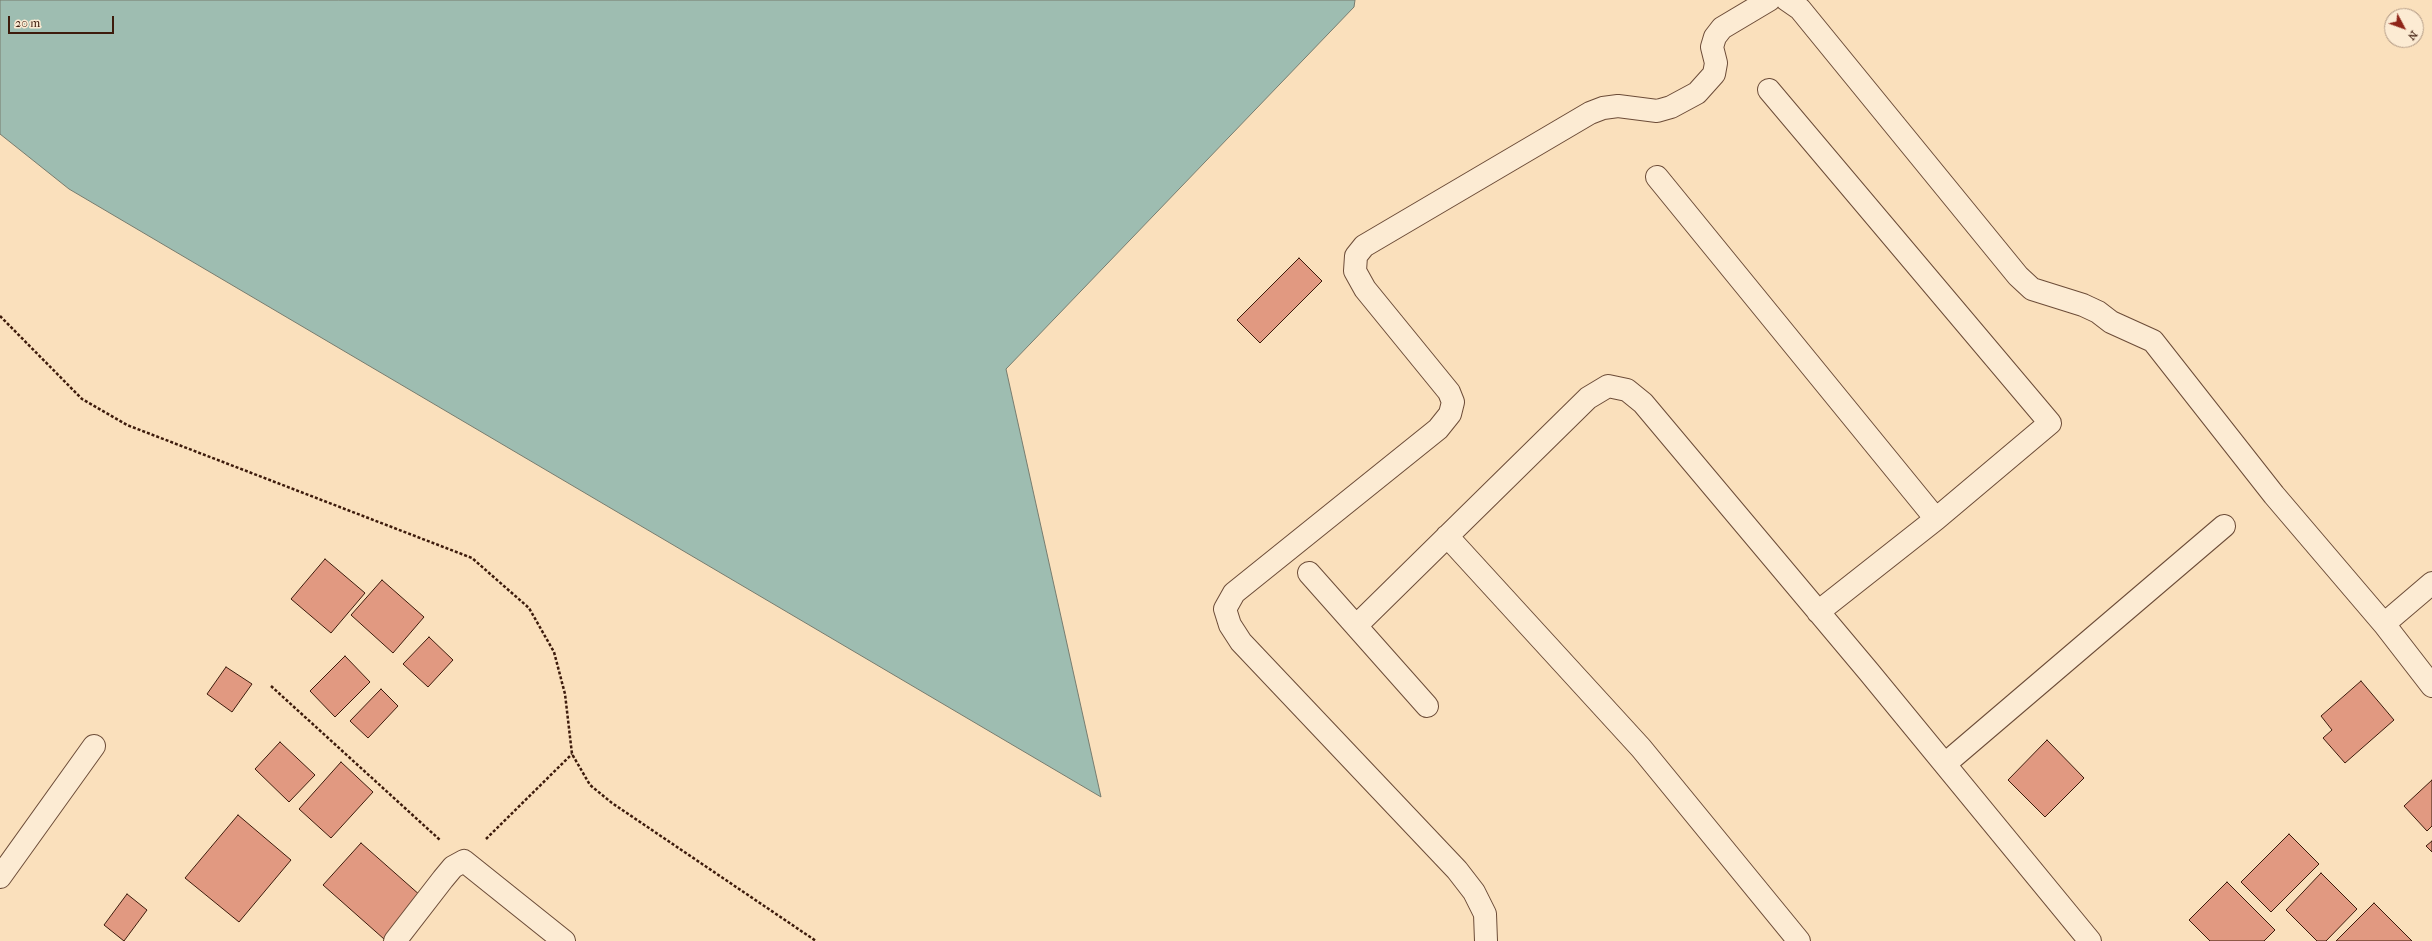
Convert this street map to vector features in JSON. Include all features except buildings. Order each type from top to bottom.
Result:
[{"type":"street","points":[[1486,941],[1485,914],[1474,892],[1457,870],[1241,642],[1230,625],[1225,609],[1234,593],[1438,428],[1450,414],[1453,402],[1449,392],[1365,289],[1355,271],[1356,256],[1364,246],[1590,113],[1603,108],[1618,106],[1657,111],[1671,107],[1697,93],[1714,74],[1716,63],[1712,47],[1715,37],[1722,28],[1769,0]]},
{"type":"street","points":[[1787,0],[1800,9],[2013,270],[2032,290],[2083,305],[2098,312],[2111,322],[2153,341],[2274,495],[2384,624],[2432,686]]},
{"type":"street","points":[[1768,90],[2050,423],[1936,519],[1818,612]]},
{"type":"street","points":[[1657,177],[1936,519]]},
{"type":"street","points":[[1356,626],[1588,398],[1608,386],[1627,390],[1643,403],[1945,764],[2090,941]]},
{"type":"street","points":[[1945,764],[2224,526]]},
{"type":"street","points":[[1447,536],[1641,748],[1799,941]]},
{"type":"street","points":[[1309,573],[1427,706]]},
{"type":"street","points":[[2384,624],[2432,583]]},
{"type":"street","points":[[0,877],[94,746]]},
{"type":"street","points":[[395,941],[453,867],[464,861],[564,941]]},
{"type":"path","points":[[0,316],[82,399],[127,425],[472,558],[529,608],[554,652],[565,694],[572,754],[590,785],[612,803],[816,941]]},
{"type":"path","points":[[271,686],[464,861],[572,754]]},
{"type":"shaded area","points":[[0,0],[1355,0],[1354,7],[1006,369],[1101,797],[69,189],[0,134]]}]
